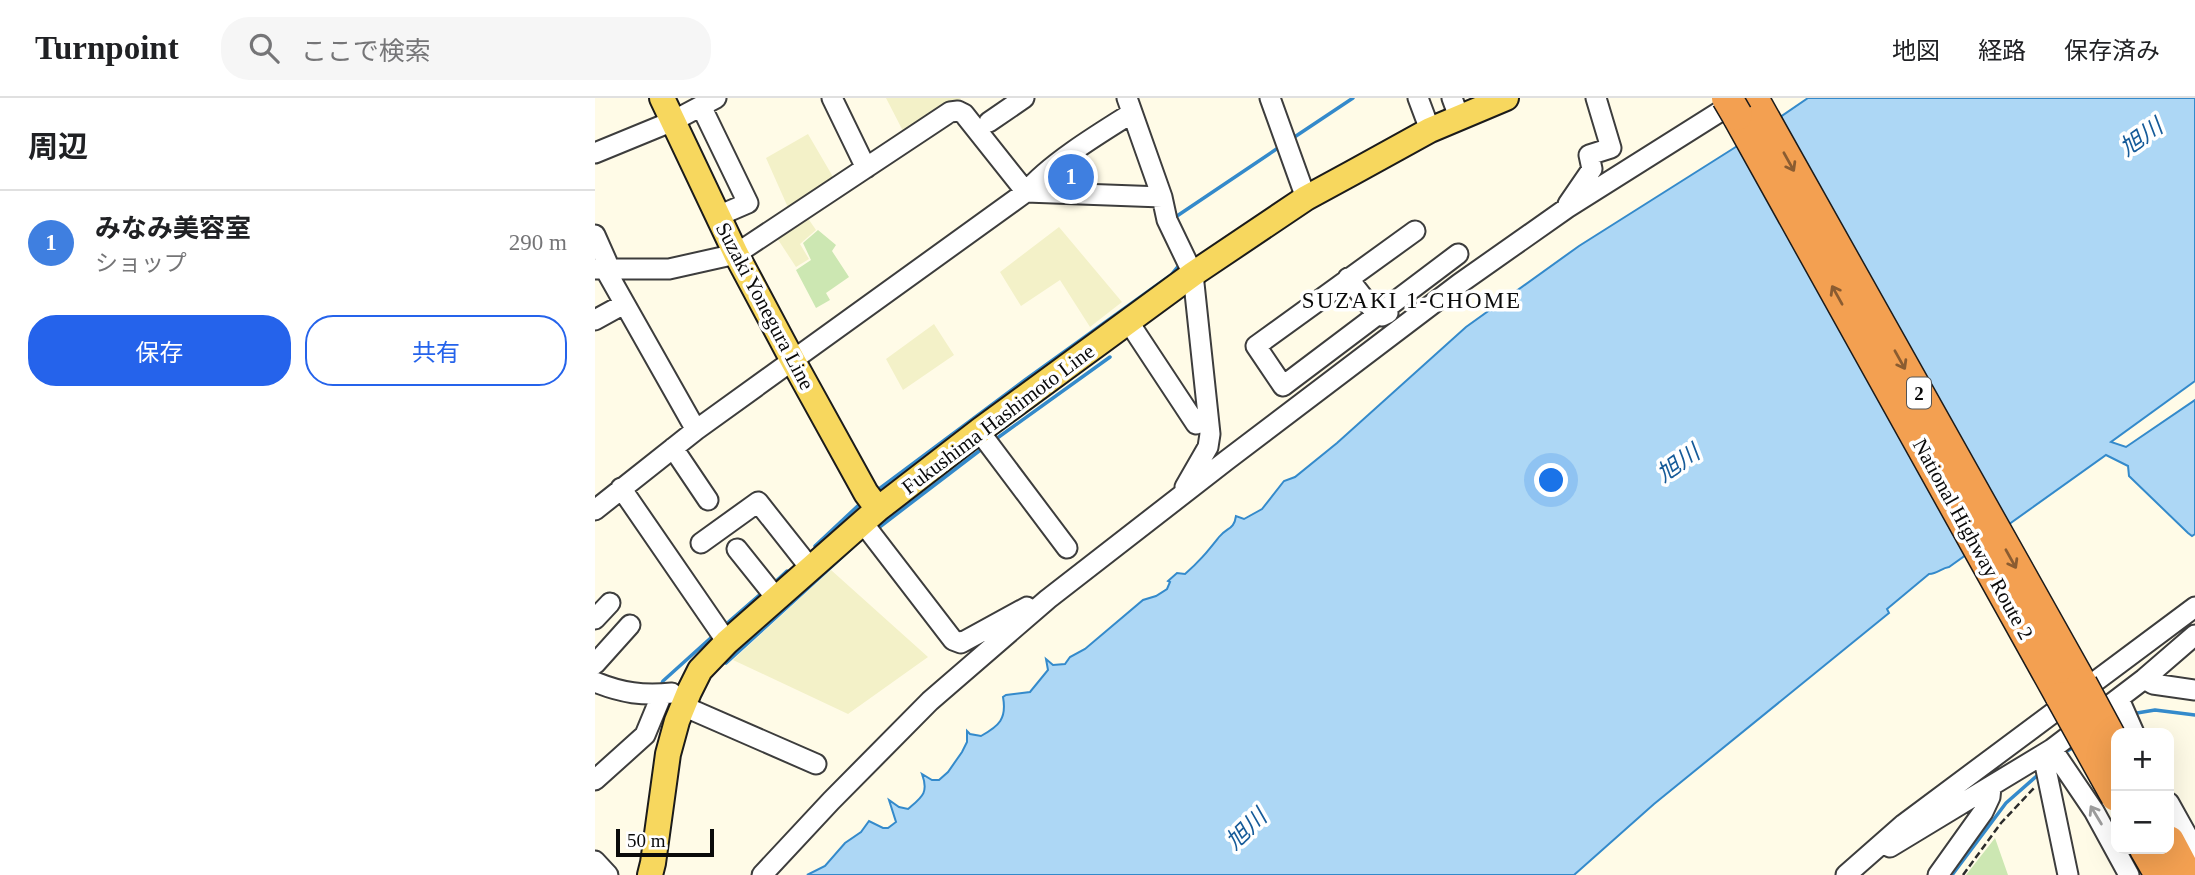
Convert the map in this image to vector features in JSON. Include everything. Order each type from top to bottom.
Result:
[{"type":"highway","name":"National Highway Route 2","points":[[1727,98],[2113,791]]},
{"type":"highway","name":"National Highway Route 2","points":[[1753,98],[2111,738]]},
{"type":"highway","points":[[2174,850],[2187,875]]},
{"type":"highway","points":[[2148,854],[2160,875]]},
{"type":"main road","name":"Suzaki Yonegura Line","points":[[662,98],[736,254],[866,493],[871,516]]},
{"type":"main road","name":"Fukushima Hashimoto Line","points":[[650,875],[668,754],[669,696],[700,670],[722,635],[771,592],[811,569],[871,516],[986,439],[1128,321],[1188,264],[1430,130],[1456,108],[1506,98]]},
{"type":"street","points":[[832,98],[866,168]]},
{"type":"street","points":[[989,122],[1024,98]]},
{"type":"street","points":[[1270,98],[1306,198]]},
{"type":"street","points":[[1418,98],[1430,130]]},
{"type":"street","points":[[1567,208],[1591,169],[1589,155],[1611,148],[1596,98]]},
{"type":"street","points":[[762,875],[930,701],[1048,599],[1459,284],[1567,208],[1741,98]]},
{"type":"street","points":[[595,153],[706,105],[748,203],[718,216]]},
{"type":"street","points":[[722,635],[611,495],[675,452],[696,430],[1026,192],[1034,182],[1093,138],[1129,105],[1162,197],[1167,220],[1188,264],[1210,434],[1209,447],[1177,500]]},
{"type":"street","points":[[600,269],[669,269],[736,254],[950,112],[958,111],[964,114],[1026,192],[1162,197]]},
{"type":"street","points":[[1415,231],[1256,346],[1283,386],[1458,254]]},
{"type":"street","points":[[595,235],[607,262],[600,269]]},
{"type":"street","points":[[600,269],[625,304],[696,430]]},
{"type":"street","points":[[1348,278],[1377,315],[1382,316],[1443,285],[1459,284]]},
{"type":"street","points":[[595,320],[625,304]]},
{"type":"street","points":[[1128,321],[1196,424]]},
{"type":"street","points":[[986,439],[1067,548]]},
{"type":"street","points":[[675,452],[708,500]]},
{"type":"street","points":[[701,543],[758,502],[811,569]]},
{"type":"street","points":[[871,516],[953,640],[961,643],[1025,607],[1048,599]]},
{"type":"street","points":[[737,549],[771,592]]},
{"type":"street","points":[[595,619],[610,603]]},
{"type":"street","points":[[1851,871],[1904,824],[2195,607]]},
{"type":"street","points":[[595,664],[630,625]]},
{"type":"street","points":[[1851,871],[2047,752],[2119,699],[2195,635]]},
{"type":"street","points":[[2144,679],[2153,684],[2195,690]]},
{"type":"street","points":[[595,682],[616,691],[669,696],[816,764]]},
{"type":"street","points":[[595,780],[645,736],[669,696]]},
{"type":"street","points":[[2119,699],[2132,728]]},
{"type":"street","points":[[2047,752],[2048,777],[2068,875]]},
{"type":"street","points":[[2047,752],[2094,811],[2129,875]]},
{"type":"street","points":[[1938,875],[1983,812],[1991,787]]},
{"type":"street","points":[[2174,812],[2195,850]]},
{"type":"street","points":[[595,861],[608,875]]},
{"type":"path","points":[[1963,875],[2008,815],[2030,791],[2048,777]]},
{"type":"shaded area","points":[[886,98],[961,98],[906,134]]},
{"type":"shaded area","points":[[808,134],[836,182],[790,212],[766,158]]},
{"type":"shaded area","points":[[805,214],[816,230],[800,244],[809,259],[796,267],[775,235]]},
{"type":"shaded area","points":[[1059,227],[1122,302],[1090,327],[1060,280],[1021,306],[1000,272]]},
{"type":"shaded area","points":[[934,324],[954,355],[903,390],[886,359]]},
{"type":"shaded area","points":[[831,570],[928,657],[848,714],[733,660]]},
{"type":"green space","points":[[818,230],[836,245],[832,251],[849,277],[826,293],[830,300],[816,308],[796,270],[811,260],[803,243]]},
{"type":"green space","points":[[1995,838],[2008,875],[1966,875]]},
{"type":"water","name":"旭川","points":[[1808,98],[2195,98],[2195,381],[2111,442],[2126,447],[2195,400],[2195,534],[2192,536],[2188,533],[2129,476],[2128,466],[2106,455],[1949,567],[1929,574],[1887,609],[1889,613],[1654,804],[1574,875],[807,875],[825,866],[869,821],[883,828],[896,822],[889,800],[908,809],[917,801],[925,786],[922,774],[932,780],[939,780],[948,772],[967,742],[967,731],[981,736],[993,729],[1003,716],[1003,697],[1030,692],[1048,670],[1046,659],[1053,665],[1065,664],[1070,657],[1085,649],[1143,600],[1167,589],[1170,582],[1168,581],[1177,573],[1185,574],[1195,565],[1232,526],[1236,516],[1244,519],[1262,509],[1284,481],[1295,477],[1337,443],[1466,327],[1579,246]]},
{"type":"waterway","points":[[1290,140],[1353,98]]},
{"type":"waterway","points":[[1174,218],[1281,146]]},
{"type":"waterway","points":[[875,492],[1171,275],[1180,264]]},
{"type":"waterway","points":[[996,439],[1110,357]]},
{"type":"waterway","points":[[877,529],[983,448]]},
{"type":"waterway","points":[[815,546],[862,502]]},
{"type":"waterway","points":[[726,663],[853,547]]},
{"type":"waterway","points":[[773,584],[787,571]]},
{"type":"waterway","points":[[725,625],[764,591]]},
{"type":"waterway","points":[[660,688],[663,681],[714,635]]},
{"type":"waterway","points":[[2137,713],[2155,710],[2195,715]]},
{"type":"waterway","points":[[2067,751],[2076,746]]},
{"type":"waterway","points":[[1952,875],[2006,803],[2039,774]]},
{"type":"place","name":"みなみ美容室","points":[[1071,177]]},
{"type":"district","name":"SUZAKI 1-CHOME","points":[[1412,300]]}]
